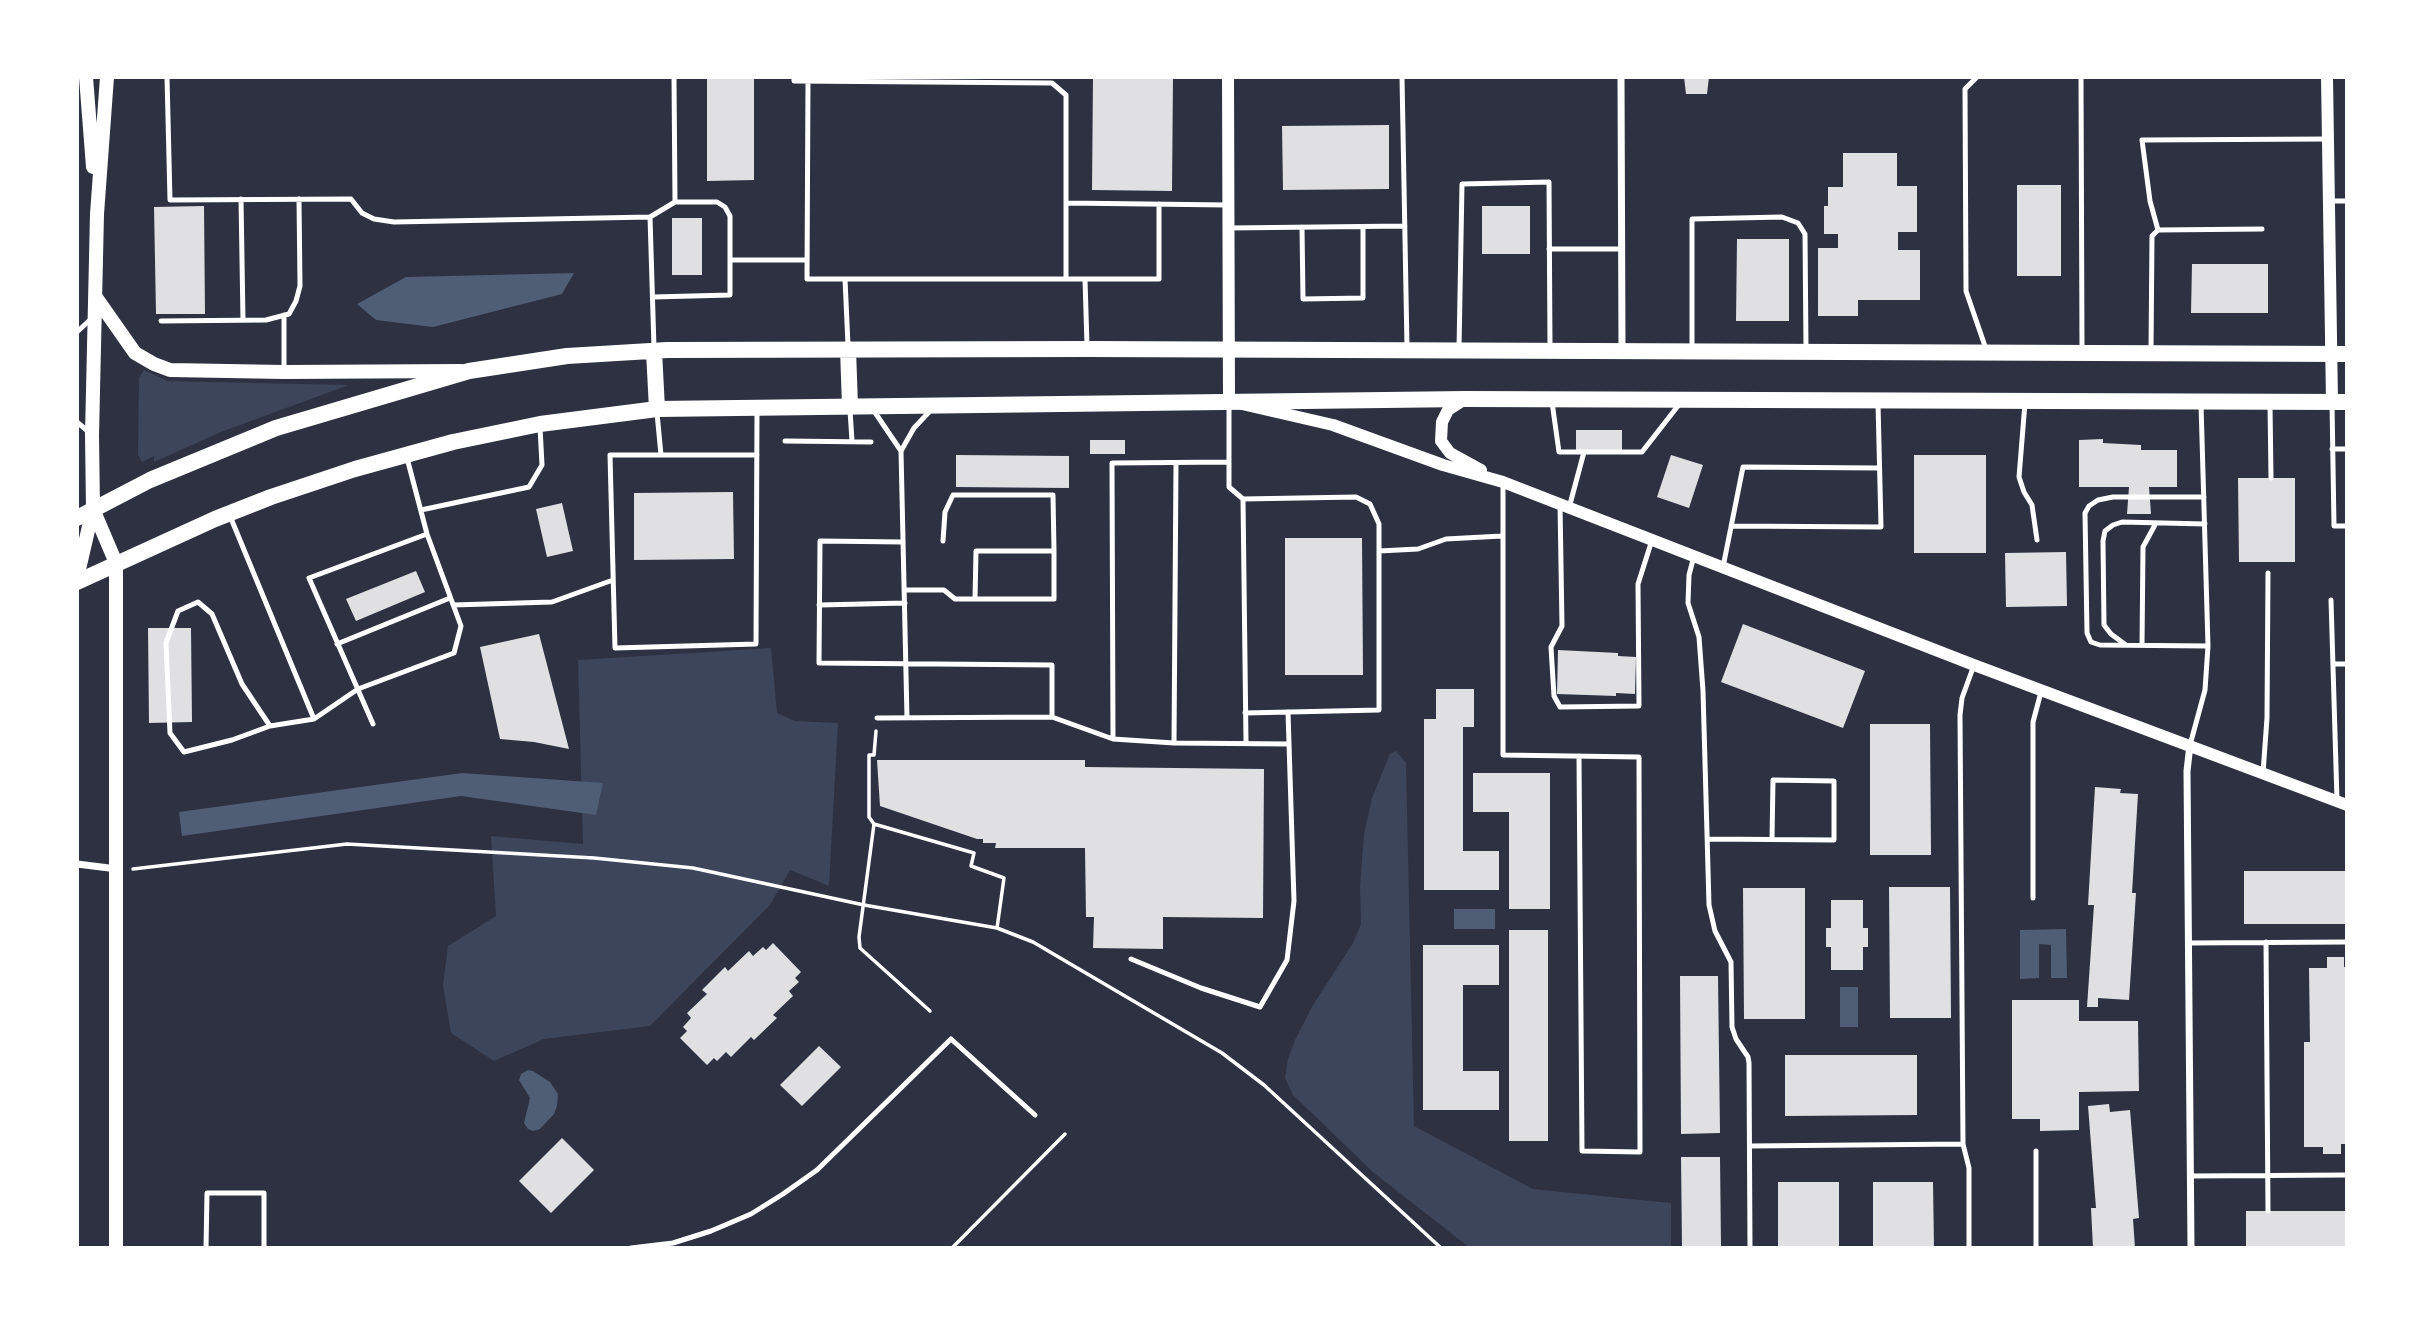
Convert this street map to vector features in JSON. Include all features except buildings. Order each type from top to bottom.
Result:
[{"type":"main road","points":[[86,77],[97,214]]},
{"type":"main road","points":[[77,580],[93,509],[97,214],[107,77]]},
{"type":"main road","points":[[95,296],[135,353],[154,364],[181,371],[469,371]]},
{"type":"main road","points":[[77,519],[150,480],[276,428],[469,371],[567,356],[654,351],[848,349],[2339,354]]},
{"type":"main road","points":[[848,349],[850,406]]},
{"type":"main road","points":[[654,351],[657,409]]},
{"type":"main road","points":[[77,580],[229,513],[355,469],[453,442],[540,424],[657,409],[1465,399],[2339,402]]},
{"type":"main road","points":[[93,509],[116,563],[116,1248]]},
{"type":"street","points":[[1228,77],[1229,401],[1333,425],[1421,457],[1503,482],[1974,665],[2342,803]]},
{"type":"street","points":[[1621,77],[1622,352]]},
{"type":"street","points":[[2327,77],[2329,201],[2339,354],[2339,402]]},
{"type":"street","points":[[1465,399],[1448,410],[1442,422],[1441,441],[1450,453],[1503,482]]},
{"type":"street","points":[[2190,745],[2188,943],[2191,1248]]},
{"type":"street","points":[[77,864],[117,869]]},
{"type":"lane","points":[[167,77],[170,200],[352,199],[362,213],[374,219],[394,222],[650,216],[675,202],[717,202],[725,207],[730,216],[730,295],[653,297]]},
{"type":"lane","points":[[674,77],[675,202]]},
{"type":"lane","points":[[794,77],[794,81],[1052,83],[1066,95],[1066,279]]},
{"type":"lane","points":[[1402,77],[1407,350]]},
{"type":"lane","points":[[1978,77],[1965,89],[1966,291],[1987,353]]},
{"type":"lane","points":[[2081,77],[2082,354]]},
{"type":"lane","points":[[808,81],[807,279],[1159,279],[1160,205]]},
{"type":"lane","points":[[2158,230],[2150,201],[2142,140],[2328,139]]},
{"type":"lane","points":[[1459,351],[1462,184],[1549,182],[1550,350]]},
{"type":"lane","points":[[241,199],[243,320]]},
{"type":"lane","points":[[161,321],[266,320],[289,314],[300,286],[299,199]]},
{"type":"lane","points":[[2329,201],[2347,201]]},
{"type":"lane","points":[[1066,203],[1228,205]]},
{"type":"lane","points":[[650,216],[654,351]]},
{"type":"lane","points":[[1692,353],[1692,219],[1782,217],[1798,223],[1804,234],[1806,353]]},
{"type":"lane","points":[[1229,228],[1405,226]]},
{"type":"lane","points":[[1302,227],[1303,299],[1363,298],[1363,227]]},
{"type":"lane","points":[[2151,354],[2152,236],[2158,230],[2262,229]]},
{"type":"lane","points":[[1549,249],[1621,249]]},
{"type":"lane","points":[[730,260],[807,260]]},
{"type":"lane","points":[[845,279],[848,349]]},
{"type":"lane","points":[[1085,279],[1087,349]]},
{"type":"lane","points":[[284,315],[284,372]]},
{"type":"lane","points":[[77,332],[94,316]]},
{"type":"lane","points":[[1552,399],[1559,452],[1643,452],[1683,400]]},
{"type":"lane","points":[[1731,526],[1881,527],[1878,400]]},
{"type":"lane","points":[[1229,401],[1228,487],[1243,499],[1356,497],[1370,505],[1379,524],[1379,710],[1245,713]]},
{"type":"lane","points":[[2025,401],[2019,477],[2032,505],[2037,540]]},
{"type":"lane","points":[[2190,745],[2205,690],[2208,646],[2201,402]]},
{"type":"lane","points":[[2270,402],[2271,478]]},
{"type":"lane","points":[[2339,402],[2332,449],[2334,526],[2347,526]]},
{"type":"lane","points":[[871,405],[901,451]]},
{"type":"lane","points":[[907,718],[901,451],[914,428],[936,405]]},
{"type":"lane","points":[[850,406],[852,442]]},
{"type":"lane","points":[[757,407],[757,454],[756,644],[615,648],[610,455],[757,454]]},
{"type":"lane","points":[[657,409],[661,455]]},
{"type":"lane","points":[[77,422],[92,435]]},
{"type":"lane","points":[[421,510],[530,487],[542,465],[540,424]]},
{"type":"lane","points":[[785,441],[871,442]]},
{"type":"lane","points":[[2332,449],[2347,449]]},
{"type":"lane","points":[[1584,452],[1565,506],[1562,626],[1551,646],[1554,696],[1560,707],[1639,706],[1638,584],[1652,540]]},
{"type":"lane","points":[[270,726],[242,684],[212,614],[198,602],[178,611],[166,643],[170,733],[184,752],[232,740],[270,726],[314,719],[358,689],[454,653],[461,626],[427,534],[406,455]]},
{"type":"lane","points":[[1113,739],[1112,463],[1228,462]]},
{"type":"lane","points":[[1174,743],[1176,463]]},
{"type":"lane","points":[[1723,567],[1743,467],[1879,468]]},
{"type":"lane","points":[[1503,482],[1503,755],[1579,756],[1639,757],[1640,1152],[1582,1151],[1579,756]]},
{"type":"lane","points":[[904,590],[944,587],[955,599],[1054,599],[1053,495],[953,495],[945,512],[943,541]]},
{"type":"lane","points":[[2204,497],[2113,497],[2098,500],[2085,513],[2087,633],[2091,642],[2100,645],[2208,646]]},
{"type":"lane","points":[[1243,499],[1246,743]]},
{"type":"lane","points":[[229,513],[314,719]]},
{"type":"lane","points":[[2126,645],[2111,635],[2104,625],[2105,531],[2122,522],[2205,524]]},
{"type":"lane","points":[[2142,645],[2143,547],[2156,523]]},
{"type":"lane","points":[[373,724],[309,578],[427,534]]},
{"type":"lane","points":[[1379,551],[1419,549],[1446,539],[1502,536]]},
{"type":"lane","points":[[903,542],[820,541],[818,663],[1052,665],[1052,717]]},
{"type":"lane","points":[[975,599],[976,551],[1054,551]]},
{"type":"lane","points":[[1694,556],[1689,575],[1688,603],[1699,637],[1703,691],[1711,915],[1715,931],[1731,962],[1732,1027],[1736,1039],[1748,1057],[1750,1248]]},
{"type":"lane","points":[[2263,773],[2267,718],[2268,573]]},
{"type":"lane","points":[[453,606],[552,602],[613,580]]},
{"type":"lane","points":[[337,644],[450,598]]},
{"type":"lane","points":[[2331,600],[2342,803]]},
{"type":"lane","points":[[820,605],[905,603]]},
{"type":"lane","points":[[2333,664],[2347,664]]},
{"type":"lane","points":[[1969,1248],[1969,1168],[1963,1144],[1960,715],[1962,698],[1974,665]]},
{"type":"lane","points":[[2033,898],[2032,722],[2041,690]]},
{"type":"lane","points":[[1131,959],[1201,988],[1260,1007],[1287,960],[1294,901],[1288,712]]},
{"type":"lane","points":[[877,718],[1052,717],[1113,739],[1174,743],[1289,744]]},
{"type":"lane","points":[[1709,839],[1834,840],[1834,781],[1773,780],[1772,839]]},
{"type":"lane","points":[[2266,942],[2268,1211]]},
{"type":"lane","points":[[2188,943],[2347,942]]},
{"type":"lane","points":[[631,1248],[673,1243],[711,1231],[751,1214],[783,1194],[817,1170],[951,1039],[1035,1115]]},
{"type":"lane","points":[[1750,1146],[1963,1144]]},
{"type":"lane","points":[[2036,1150],[2036,1248]]},
{"type":"lane","points":[[2190,1176],[2347,1175]]},
{"type":"lane","points":[[206,1248],[207,1193],[264,1193],[264,1248]]},
{"type":"path","points":[[877,718],[874,755],[869,755],[869,817],[874,824],[974,853],[971,866],[1004,878],[998,928]]},
{"type":"path","points":[[874,824],[859,937],[860,948],[930,1011]]},
{"type":"path","points":[[117,869],[146,869],[327,845],[386,845],[667,865],[722,874],[864,905],[998,928],[1033,942],[1222,1053],[1264,1085],[1441,1248]]},
{"type":"path","points":[[952,1248],[1065,1133]]},
{"type":"shaded area","points":[[574,273],[562,294],[433,327],[376,320],[357,304],[406,277]]},
{"type":"shaded area","points":[[144,370],[168,381],[349,385],[221,432],[154,462],[154,456],[142,462],[138,455],[139,378]]},
{"type":"shaded area","points":[[771,648],[777,713],[795,721],[838,723],[829,886],[790,870],[770,905],[650,1026],[544,1039],[494,1061],[451,1033],[443,985],[448,946],[496,916],[491,836],[583,844],[578,660]]},
{"type":"shaded area","points":[[1396,751],[1406,763],[1414,1126],[1533,1189],[1671,1203],[1671,1248],[1470,1248],[1374,1173],[1293,1095],[1285,1078],[1295,1040],[1313,1005],[1353,943],[1361,924],[1360,886],[1364,834],[1372,798],[1390,754]]},
{"type":"shaded area","points":[[462,773],[603,783],[596,815],[461,796],[182,836],[179,812]]},
{"type":"shaded area","points":[[1454,909],[1495,909],[1495,929],[1454,929]]},
{"type":"shaded area","points":[[2066,929],[2067,978],[2051,978],[2051,945],[2039,944],[2039,978],[2020,979],[2020,930]]},
{"type":"shaded area","points":[[1840,987],[1858,987],[1858,1027],[1840,1027]]},
{"type":"shaded area","points":[[528,1070],[550,1082],[558,1094],[554,1114],[540,1129],[533,1131],[524,1123],[530,1098],[519,1080],[521,1074]]}]
